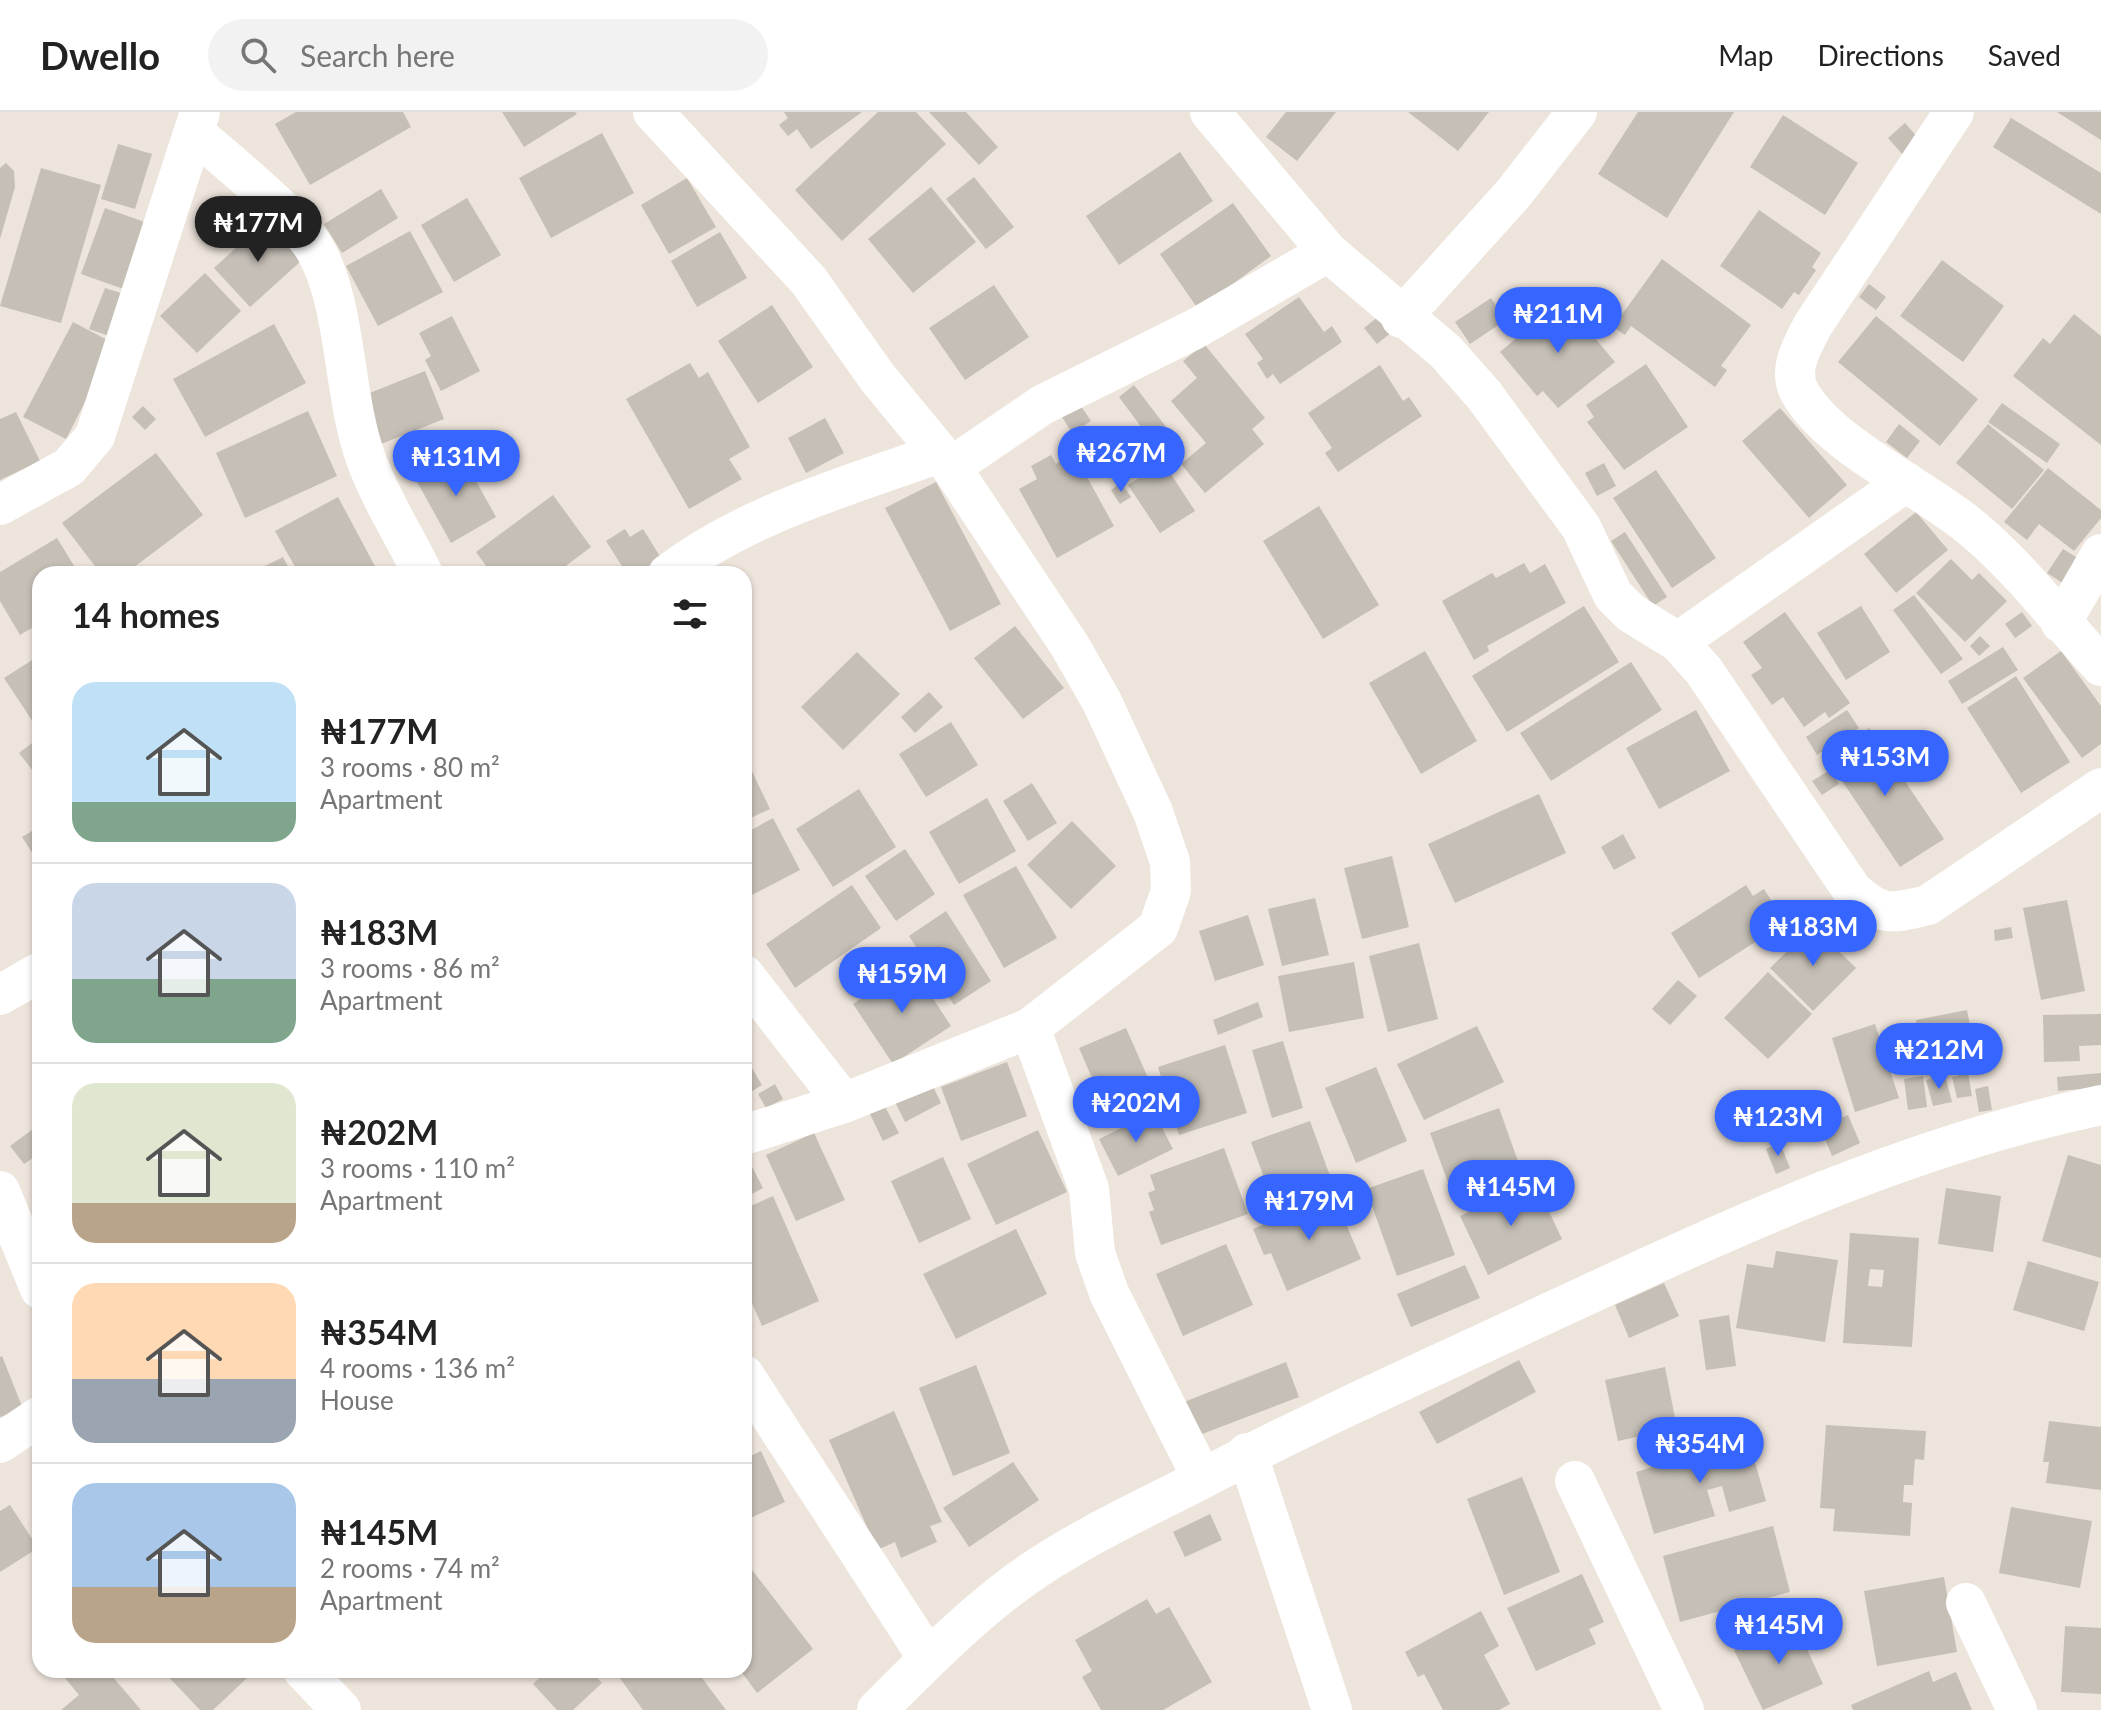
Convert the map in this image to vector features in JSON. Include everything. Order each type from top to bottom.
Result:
[{"type":"street","points":[[653,112],[809,281],[854,346],[945,460],[1070,646],[1102,702],[1153,812],[1170,862],[1171,891],[1158,928],[1030,1028],[844,1103],[752,1132]]},
{"type":"street","points":[[1210,112],[1328,252],[1401,318],[1446,352],[1484,395],[1581,527],[1613,595],[1631,613],[1678,642],[1704,671],[1852,890],[1873,909],[1901,912],[1928,905],[2101,788]]},
{"type":"street","points":[[1401,318],[1513,194],[1577,112]]},
{"type":"street","points":[[1954,112],[1813,325],[1795,359],[1799,391],[1822,422],[1967,524],[2011,564],[2101,666]]},
{"type":"street","points":[[0,505],[69,467],[95,436],[197,122],[316,250],[333,296],[344,369],[366,459],[419,566]]},
{"type":"street","points":[[678,566],[698,551],[770,513],[945,460],[1042,405],[1195,329],[1328,252]]},
{"type":"street","points":[[1678,642],[1906,482]]},
{"type":"street","points":[[2061,623],[2101,554]]},
{"type":"street","points":[[0,995],[32,977]]},
{"type":"street","points":[[752,985],[844,1103]]},
{"type":"street","points":[[1030,1028],[1089,1189],[1095,1253],[1109,1293],[1202,1478]]},
{"type":"street","points":[[877,1710],[928,1658],[1020,1580],[1108,1525],[1247,1453],[1813,1195],[1941,1147],[2038,1118],[2101,1105]]},
{"type":"street","points":[[0,1191],[32,1269]]},
{"type":"street","points":[[752,1387],[928,1658]]},
{"type":"street","points":[[0,1443],[32,1421]]},
{"type":"street","points":[[1247,1453],[1332,1710]]},
{"type":"street","points":[[1575,1481],[1684,1710]]},
{"type":"street","points":[[1966,1603],[2017,1710]]},
{"type":"street","points":[[311,1678],[341,1710]]},
{"type":"building","points":[[296,112],[403,112],[411,127],[310,185],[275,124]]},
{"type":"building","points":[[502,112],[575,112],[577,114],[524,147]]},
{"type":"building","points":[[784,112],[862,112],[811,149],[797,129],[788,136],[779,125],[788,118]]},
{"type":"building","points":[[878,112],[916,112],[946,144],[842,241],[795,190]]},
{"type":"building","points":[[929,112],[966,112],[998,147],[979,165]]},
{"type":"building","points":[[1286,112],[1336,112],[1297,161],[1266,137]]},
{"type":"building","points":[[1408,112],[1489,112],[1458,151]]},
{"type":"building","points":[[1638,112],[1734,112],[1667,218],[1598,174]]},
{"type":"building","points":[[2057,112],[2101,112],[2101,140]]},
{"type":"building","points":[[1783,115],[1858,163],[1825,215],[1750,167]]},
{"type":"building","points":[[2011,118],[2101,173],[2101,214],[1993,147]]},
{"type":"building","points":[[1905,123],[1920,140],[1903,155],[1888,138]]},
{"type":"building","points":[[602,133],[634,193],[551,238],[519,178]]},
{"type":"building","points":[[118,144],[152,154],[135,209],[101,199]]},
{"type":"building","points":[[1180,152],[1213,201],[1119,265],[1086,216]]},
{"type":"building","points":[[6,163],[14,171],[15,187],[0,239],[0,168]]},
{"type":"building","points":[[41,168],[101,185],[61,323],[0,306]]},
{"type":"building","points":[[974,177],[1014,227],[986,249],[946,199]]},
{"type":"building","points":[[687,178],[716,227],[669,254],[641,205]]},
{"type":"building","points":[[931,187],[976,242],[913,293],[868,239]]},
{"type":"building","points":[[381,189],[398,218],[342,253],[324,224]]},
{"type":"building","points":[[467,198],[501,255],[454,282],[421,225]]},
{"type":"building","points":[[1233,203],[1271,256],[1198,309],[1160,254]]},
{"type":"building","points":[[105,208],[156,226],[132,292],[81,274]]},
{"type":"building","points":[[1759,210],[1821,253],[1812,267],[1816,270],[1799,295],[1794,292],[1782,309],[1720,266]]},
{"type":"building","points":[[265,221],[301,261],[250,307],[214,268]]},
{"type":"building","points":[[410,231],[443,292],[378,326],[346,266]]},
{"type":"building","points":[[720,232],[747,278],[697,307],[671,261]]},
{"type":"building","points":[[1662,259],[1751,325],[1721,366],[1727,370],[1715,387],[1631,326],[1625,335],[1613,327]]},
{"type":"building","points":[[1942,260],[2004,306],[1963,362],[1900,316]]},
{"type":"building","points":[[205,273],[241,311],[197,353],[160,316]]},
{"type":"building","points":[[1869,284],[1886,297],[1876,310],[1859,297]]},
{"type":"building","points":[[994,285],[1029,337],[965,380],[929,328]]},
{"type":"building","points":[[105,288],[130,296],[115,338],[89,329]]},
{"type":"building","points":[[1299,297],[1324,332],[1332,326],[1342,342],[1280,384],[1273,374],[1267,379],[1257,363],[1263,359],[1245,334]]},
{"type":"building","points":[[1491,298],[1506,320],[1470,344],[1455,322]]},
{"type":"building","points":[[1562,299],[1615,362],[1558,408],[1543,391],[1537,396],[1500,352]]},
{"type":"building","points":[[772,305],[813,367],[758,403],[718,341]]},
{"type":"building","points":[[2074,314],[2101,336],[2101,445],[2013,376],[2043,338],[2050,344]]},
{"type":"building","points":[[452,316],[480,371],[441,391],[425,360],[431,356],[419,333]]},
{"type":"building","points":[[1379,316],[1392,332],[1377,344],[1364,328]]},
{"type":"building","points":[[1876,316],[1978,399],[1940,446],[1838,362]]},
{"type":"building","points":[[73,322],[115,344],[66,439],[23,417]]},
{"type":"building","points":[[274,324],[306,383],[205,437],[173,379]]},
{"type":"building","points":[[1204,344],[1265,418],[1252,429],[1264,444],[1205,493],[1181,464],[1206,443],[1171,401],[1197,378],[1183,361]]},
{"type":"building","points":[[690,363],[699,378],[708,372],[750,447],[729,459],[742,479],[689,509],[626,399]]},
{"type":"building","points":[[1646,364],[1688,427],[1624,470],[1587,422],[1594,417],[1586,405]]},
{"type":"building","points":[[1380,365],[1403,401],[1409,397],[1422,416],[1338,472],[1325,453],[1332,448],[1308,413]]},
{"type":"building","points":[[425,371],[444,419],[376,446],[357,398]]},
{"type":"building","points":[[1134,385],[1166,427],[1150,439],[1119,397]]},
{"type":"building","points":[[1075,397],[1091,421],[1072,433],[1057,409]]},
{"type":"building","points":[[2002,403],[2060,444],[2047,463],[1988,422]]},
{"type":"building","points":[[143,406],[156,419],[145,430],[132,417]]},
{"type":"building","points":[[1780,408],[1847,485],[1809,518],[1742,441]]},
{"type":"building","points":[[308,411],[337,476],[245,518],[216,453]]},
{"type":"building","points":[[16,412],[40,461],[0,480],[0,419]]},
{"type":"building","points":[[825,418],[844,453],[806,473],[788,438]]},
{"type":"building","points":[[1899,424],[1920,441],[1907,458],[1886,442]]},
{"type":"building","points":[[1988,424],[2044,470],[2012,509],[1956,463]]},
{"type":"building","points":[[156,453],[203,515],[136,566],[95,566],[62,523]]},
{"type":"building","points":[[461,454],[496,517],[451,543],[416,480]]},
{"type":"building","points":[[1051,455],[1056,464],[1065,458],[1068,464],[1077,459],[1114,526],[1057,558],[1019,489],[1037,479],[1031,466]]},
{"type":"building","points":[[1163,462],[1195,511],[1160,533],[1128,485]]},
{"type":"building","points":[[1604,463],[1616,486],[1597,496],[1585,473]]},
{"type":"building","points":[[2048,468],[2101,510],[2101,518],[2074,551],[2039,524],[2027,540],[2004,522]]},
{"type":"building","points":[[1656,470],[1716,558],[1672,588],[1613,498]]},
{"type":"building","points":[[936,482],[1001,604],[950,631],[885,508]]},
{"type":"building","points":[[1121,483],[1131,497],[1120,504],[1111,490]]},
{"type":"building","points":[[553,495],[591,547],[566,566],[486,566],[476,552]]},
{"type":"building","points":[[338,497],[375,566],[295,566],[275,531]]},
{"type":"building","points":[[1319,506],[1379,605],[1323,639],[1263,541]]},
{"type":"building","points":[[1916,512],[1948,550],[1896,593],[1864,554]]},
{"type":"building","points":[[625,529],[630,537],[643,529],[661,558],[648,566],[622,566],[606,541]]},
{"type":"building","points":[[1625,532],[1667,597],[1653,606],[1611,541]]},
{"type":"building","points":[[57,538],[74,566],[32,566],[32,628],[20,635],[0,601],[0,572]]},
{"type":"building","points":[[2063,549],[2081,560],[2066,585],[2047,573]]},
{"type":"building","points":[[283,557],[288,566],[265,566]]},
{"type":"building","points":[[1951,559],[1972,580],[1979,573],[2007,601],[1965,642],[1916,593]]},
{"type":"building","points":[[1524,563],[1530,573],[1545,564],[1566,603],[1487,646],[1489,651],[1474,660],[1442,601],[1492,573],[1496,578]]},
{"type":"building","points":[[1914,595],[1963,659],[1941,674],[1893,610]]},
{"type":"building","points":[[1584,606],[1619,662],[1507,732],[1472,676]]},
{"type":"building","points":[[1861,606],[1890,652],[1846,680],[1817,633]]},
{"type":"building","points":[[1785,612],[1850,703],[1829,718],[1825,712],[1804,727],[1783,697],[1772,705],[1751,675],[1762,668],[1743,642]]},
{"type":"building","points":[[2022,612],[2032,626],[2015,638],[2005,624]]},
{"type":"building","points":[[1015,626],[1064,688],[1023,719],[974,658]]},
{"type":"building","points":[[1980,636],[1990,646],[1979,656],[1970,646]]},
{"type":"building","points":[[2003,647],[2018,670],[1962,704],[1948,681]]},
{"type":"building","points":[[1425,651],[1477,741],[1421,774],[1369,683]]},
{"type":"building","points":[[2061,651],[2101,706],[2101,744],[2082,758],[2023,678]]},
{"type":"building","points":[[857,652],[900,694],[843,750],[801,707]]},
{"type":"building","points":[[32,660],[32,720],[4,678]]},
{"type":"building","points":[[1631,662],[1662,710],[1551,781],[1520,733]]},
{"type":"building","points":[[2016,676],[2070,762],[2021,793],[1967,708]]},
{"type":"building","points":[[929,692],[943,707],[915,733],[901,717]]},
{"type":"building","points":[[1696,710],[1730,771],[1659,809],[1626,748]]},
{"type":"building","points":[[1847,710],[1859,728],[1817,755],[1806,737]]},
{"type":"building","points":[[951,722],[978,765],[926,797],[899,754]]},
{"type":"building","points":[[1869,728],[1944,839],[1900,867],[1826,757]]},
{"type":"building","points":[[32,743],[32,770],[19,753]]},
{"type":"building","points":[[1830,770],[1839,784],[1822,795],[1812,781]]},
{"type":"building","points":[[752,771],[770,809],[752,817]]},
{"type":"building","points":[[1032,783],[1057,823],[1028,841],[1003,801]]},
{"type":"building","points":[[859,789],[896,847],[833,887],[796,829]]},
{"type":"building","points":[[1539,794],[1566,853],[1455,903],[1428,844]]},
{"type":"building","points":[[987,798],[1016,851],[959,884],[929,832]]},
{"type":"building","points":[[773,818],[800,870],[752,895],[752,830]]},
{"type":"building","points":[[1072,821],[1116,866],[1071,909],[1027,865]]},
{"type":"building","points":[[32,831],[32,853],[22,837]]},
{"type":"building","points":[[1623,834],[1636,858],[1614,870],[1601,847]]},
{"type":"building","points":[[905,849],[935,894],[896,921],[865,876]]},
{"type":"building","points":[[1392,856],[1409,927],[1362,939],[1344,868]]},
{"type":"building","points":[[1016,866],[1057,938],[1004,968],[963,895]]},
{"type":"building","points":[[852,885],[881,928],[795,988],[766,944]]},
{"type":"building","points":[[1746,885],[1753,896],[1764,889],[1776,908],[1765,915],[1774,930],[1699,978],[1671,933]]},
{"type":"building","points":[[1315,898],[1329,955],[1282,966],[1268,909]]},
{"type":"building","points":[[2067,900],[2085,991],[2041,1000],[2023,908]]},
{"type":"building","points":[[946,911],[991,981],[954,1005],[909,936]]},
{"type":"building","points":[[1248,915],[1264,965],[1215,981],[1199,931]]},
{"type":"building","points":[[1813,926],[1856,968],[1813,1011],[1770,968]]},
{"type":"building","points":[[2011,927],[2013,938],[1995,941],[1994,930]]},
{"type":"building","points":[[1419,943],[1438,1019],[1388,1032],[1369,956]]},
{"type":"building","points":[[1354,962],[1364,1018],[1289,1032],[1278,976]]},
{"type":"building","points":[[911,965],[951,1026],[893,1064],[853,1004]]},
{"type":"building","points":[[1768,972],[1812,1014],[1768,1059],[1724,1018]]},
{"type":"building","points":[[1678,980],[1697,996],[1670,1025],[1652,1009]]},
{"type":"building","points":[[1258,1002],[1263,1017],[1218,1035],[1213,1020]]},
{"type":"building","points":[[1967,1010],[1977,1061],[1926,1071],[1916,1020]]},
{"type":"building","points":[[2101,1014],[2101,1045],[2079,1046],[2080,1061],[2044,1062],[2043,1015]]},
{"type":"building","points":[[1875,1024],[1899,1098],[1855,1112],[1832,1038]]},
{"type":"building","points":[[1477,1026],[1504,1082],[1424,1120],[1397,1064]]},
{"type":"building","points":[[1126,1028],[1156,1096],[1109,1117],[1079,1048]]},
{"type":"building","points":[[1283,1041],[1303,1108],[1272,1118],[1252,1050]]},
{"type":"building","points":[[1225,1045],[1247,1113],[1179,1135],[1158,1067]]},
{"type":"building","points":[[1007,1062],[1027,1116],[961,1141],[941,1087]]},
{"type":"building","points":[[1376,1067],[1407,1141],[1356,1163],[1325,1088]]},
{"type":"building","points":[[752,1068],[762,1085],[752,1091]]},
{"type":"building","points":[[1968,1073],[1972,1096],[1957,1098],[1952,1077]]},
{"type":"building","points":[[2101,1073],[2101,1087],[2058,1091],[2057,1077]]},
{"type":"building","points":[[1945,1075],[1952,1102],[1933,1106],[1926,1080]]},
{"type":"building","points":[[1923,1076],[1927,1107],[1908,1110],[1904,1079]]},
{"type":"building","points":[[930,1080],[941,1103],[905,1122],[893,1098]]},
{"type":"building","points":[[775,1084],[783,1099],[766,1108],[758,1094]]},
{"type":"building","points":[[1988,1086],[1992,1110],[1979,1112],[1975,1089]]},
{"type":"building","points":[[882,1101],[899,1133],[883,1141],[867,1108]]},
{"type":"building","points":[[1499,1108],[1519,1164],[1450,1188],[1430,1133]]},
{"type":"building","points":[[1154,1112],[1173,1149],[1118,1176],[1099,1139]]},
{"type":"building","points":[[1848,1115],[1860,1143],[1832,1156],[1820,1127]]},
{"type":"building","points":[[1310,1121],[1330,1176],[1271,1197],[1251,1142]]},
{"type":"building","points":[[32,1130],[32,1158],[24,1164],[10,1146]]},
{"type":"building","points":[[1038,1130],[1067,1192],[996,1225],[967,1164]]},
{"type":"building","points":[[814,1133],[845,1200],[796,1221],[766,1155]]},
{"type":"building","points":[[1780,1143],[1790,1168],[1776,1174],[1766,1149]]},
{"type":"building","points":[[1224,1148],[1248,1214],[1161,1245],[1149,1212],[1154,1210],[1148,1193],[1155,1190],[1150,1175]]},
{"type":"building","points":[[2068,1155],[2101,1165],[2101,1258],[2042,1241]]},
{"type":"building","points":[[943,1157],[971,1219],[919,1243],[891,1181]]},
{"type":"building","points":[[752,1167],[763,1188],[752,1194]]},
{"type":"building","points":[[1423,1169],[1455,1255],[1397,1276],[1366,1189]]},
{"type":"building","points":[[1534,1180],[1562,1239],[1488,1275],[1460,1216]]},
{"type":"building","points":[[1946,1188],[2001,1196],[1993,1252],[1938,1244]]},
{"type":"building","points":[[1333,1194],[1361,1259],[1287,1291],[1271,1253],[1264,1255],[1253,1229]]},
{"type":"building","points":[[773,1196],[819,1301],[762,1326],[752,1303],[752,1205]]},
{"type":"building","points":[[1016,1229],[1047,1294],[956,1339],[923,1274]]},
{"type":"building","points":[[1850,1233],[1919,1238],[1912,1347],[1843,1343]],"holes":[[[1870,1269],[1884,1270],[1882,1287],[1868,1286]]]},
{"type":"building","points":[[1226,1244],[1253,1305],[1183,1336],[1156,1274]]},
{"type":"building","points":[[1776,1251],[1838,1260],[1825,1342],[1736,1328],[1747,1264],[1773,1268]]},
{"type":"building","points":[[2028,1261],[2099,1282],[2084,1331],[2013,1310]]},
{"type":"building","points":[[1465,1265],[1480,1298],[1411,1327],[1397,1294]]},
{"type":"building","points":[[1664,1283],[1679,1316],[1629,1338],[1615,1305]]},
{"type":"building","points":[[1729,1315],[1736,1366],[1706,1370],[1699,1320]]},
{"type":"building","points":[[0,1357],[23,1409],[0,1417]]},
{"type":"building","points":[[1519,1360],[1536,1392],[1437,1444],[1419,1412]]},
{"type":"building","points":[[1286,1362],[1299,1397],[1197,1436],[1184,1402]]},
{"type":"building","points":[[976,1365],[1010,1453],[953,1476],[919,1388]]},
{"type":"building","points":[[1665,1367],[1677,1428],[1618,1441],[1605,1380]]},
{"type":"building","points":[[894,1411],[942,1522],[930,1526],[937,1542],[901,1558],[895,1542],[877,1550],[829,1440]]},
{"type":"building","points":[[2049,1421],[2101,1427],[2101,1490],[2046,1483],[2049,1462],[2043,1462]]},
{"type":"building","points":[[1826,1425],[1926,1431],[1924,1460],[1915,1459],[1913,1485],[1904,1485],[1903,1502],[1912,1503],[1910,1536],[1833,1531],[1835,1509],[1820,1508]]},
{"type":"building","points":[[1748,1438],[1766,1501],[1729,1512],[1722,1486],[1707,1490],[1715,1516],[1654,1534],[1636,1472]]},
{"type":"building","points":[[761,1451],[785,1502],[752,1517],[752,1455]]},
{"type":"building","points":[[1013,1462],[1039,1500],[969,1547],[943,1508]]},
{"type":"building","points":[[1522,1477],[1560,1572],[1504,1595],[1467,1499]]},
{"type":"building","points":[[10,1505],[32,1539],[32,1552],[0,1572],[0,1511]]},
{"type":"building","points":[[2011,1507],[2092,1521],[2080,1588],[1999,1573]]},
{"type":"building","points":[[1210,1514],[1222,1540],[1185,1557],[1173,1532]]},
{"type":"building","points":[[1773,1526],[1790,1592],[1680,1622],[1663,1556]]},
{"type":"building","points":[[752,1570],[813,1649],[757,1693],[746,1678],[752,1678]]},
{"type":"building","points":[[1582,1574],[1604,1622],[1589,1629],[1596,1644],[1536,1671],[1507,1608]]},
{"type":"building","points":[[1944,1577],[1957,1652],[1877,1666],[1864,1591]]},
{"type":"building","points":[[1147,1599],[1156,1614],[1169,1607],[1212,1682],[1163,1710],[1101,1710],[1082,1677],[1092,1671],[1075,1640]]},
{"type":"building","points":[[1481,1611],[1499,1646],[1484,1655],[1510,1704],[1499,1710],[1443,1710],[1424,1674],[1418,1677],[1405,1652]]},
{"type":"building","points":[[1794,1621],[1823,1684],[1763,1710],[1734,1650]]},
{"type":"building","points":[[2065,1626],[2101,1628],[2101,1694],[2061,1692]]},
{"type":"building","points":[[1929,1671],[1933,1682],[1956,1672],[1972,1710],[1853,1710],[1851,1705]]},
{"type":"building","points":[[65,1678],[114,1678],[141,1710],[61,1710],[79,1695]]},
{"type":"building","points":[[170,1678],[247,1678],[213,1710],[200,1710]]},
{"type":"building","points":[[539,1678],[597,1678],[602,1683],[573,1710],[557,1710],[533,1684]]},
{"type":"building","points":[[620,1678],[702,1678],[726,1710],[643,1710]]}]
